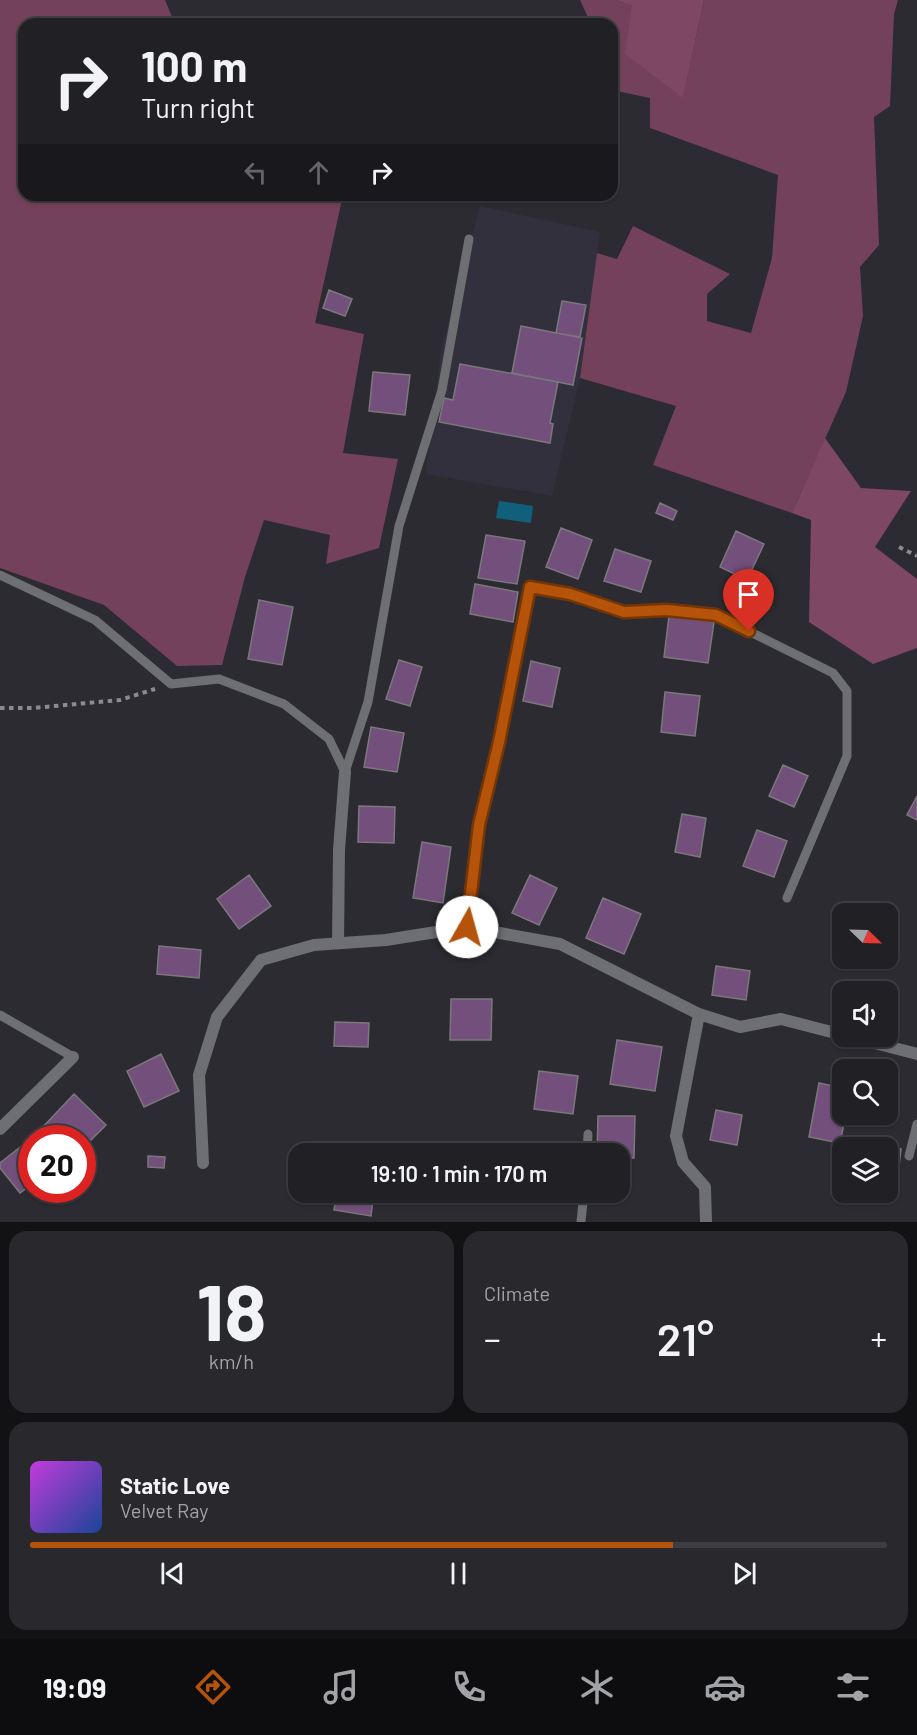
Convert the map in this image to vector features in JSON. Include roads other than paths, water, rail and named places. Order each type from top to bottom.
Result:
[{"type":"street","points":[[338,943],[339,850],[345,772]]},
{"type":"street","points":[[203,1163],[199,1075],[217,1017],[261,960],[314,945],[386,940],[467,927],[560,945],[699,1014],[740,1027],[781,1019],[832,1032]]},
{"type":"street","points":[[699,1014],[676,1136],[683,1162],[705,1187],[706,1222]]},
{"type":"street","points":[[890,1047],[917,1054]]},
{"type":"street","points":[[0,1129],[73,1057]]},
{"type":"lane","points":[[345,772],[368,702],[399,526],[442,390],[469,239]]},
{"type":"lane","points":[[0,575],[95,621],[171,684],[219,679],[284,704],[329,739],[345,772]]},
{"type":"lane","points":[[467,927],[479,825],[499,742],[530,587],[570,594],[624,612],[667,610],[716,615],[833,673],[848,691],[847,756],[787,898]]},
{"type":"lane","points":[[0,1015],[73,1057]]},
{"type":"lane","points":[[909,1156],[917,1124]]},
{"type":"lane","points":[[588,1134],[588,1143]]},
{"type":"lane","points":[[581,1222],[583,1203]]},
{"type":"water","points":[[499,501],[533,506],[531,523],[496,518]]}]
